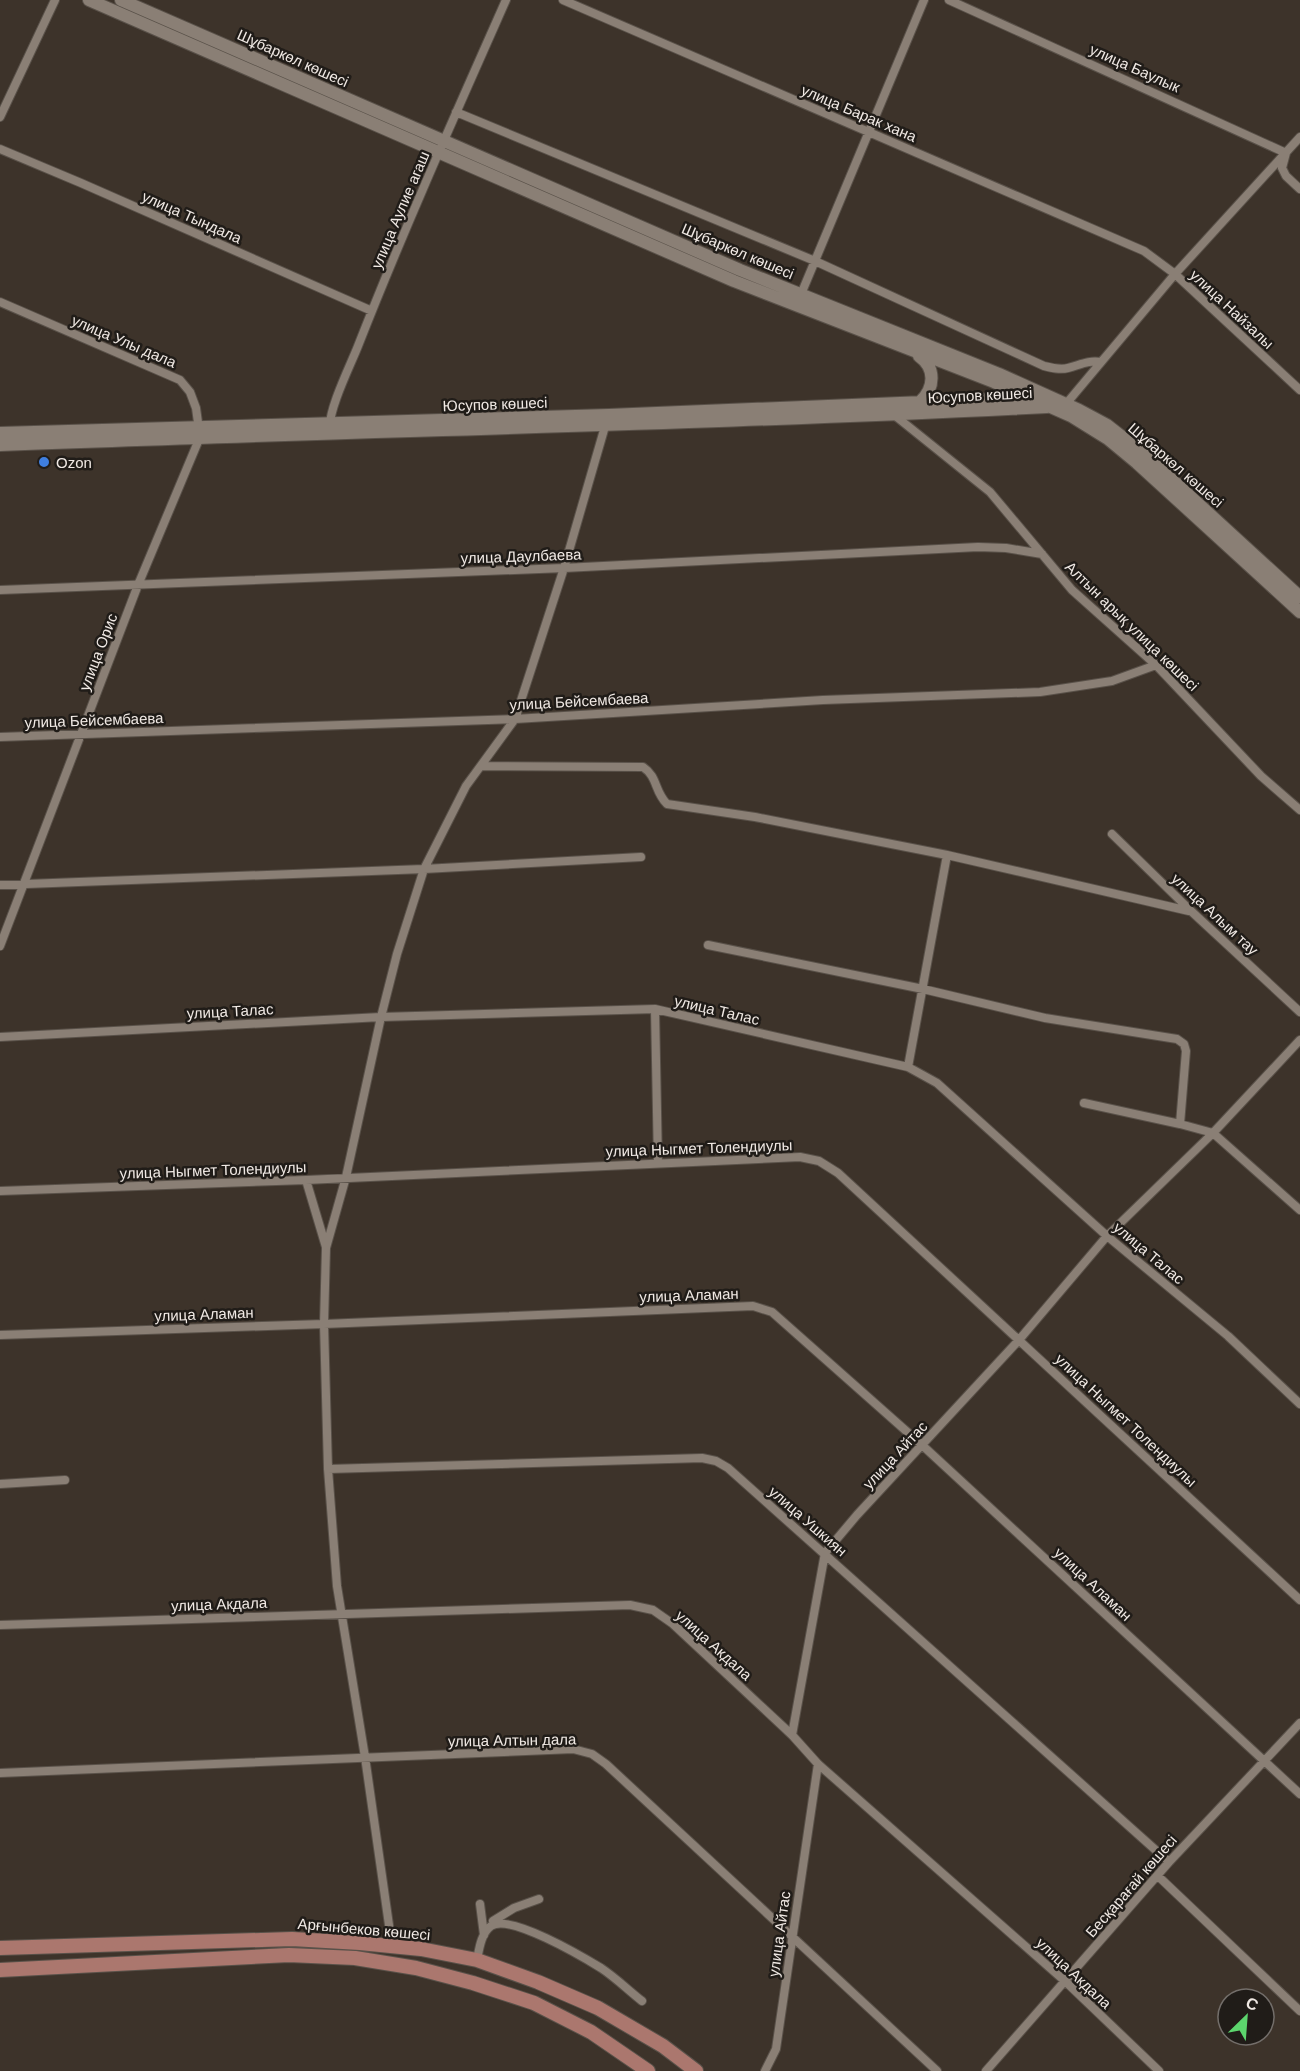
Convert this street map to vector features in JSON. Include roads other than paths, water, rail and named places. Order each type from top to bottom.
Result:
[{"type":"main road","name":"Арғынбеков көшесі","points":[[0,1948],[310,1940],[421,1950],[477,1960],[538,1982],[598,2008],[663,2046],[696,2071]]},
{"type":"main road","points":[[310,1940],[310,1956]]},
{"type":"main road","name":"Арғынбеков көшесі","points":[[0,1970],[289,1955],[355,1958],[416,1968],[473,1983],[534,2003],[591,2032],[648,2071]]},
{"type":"street","points":[[0,117],[55,0]]},
{"type":"street","points":[[88,0],[441,146]]},
{"type":"street","name":"Шұбаркөл көшесі","points":[[121,0],[441,146],[740,270],[908,348],[1052,406],[1086,424],[1130,457],[1300,612]]},
{"type":"street","name":"улица Аулие агаш","points":[[330,429],[336,401],[372,311],[441,146],[506,0]]},
{"type":"street","name":"улица Барак хана","points":[[563,0],[1144,251]]},
{"type":"street","points":[[799,299],[924,0]]},
{"type":"street","name":"улица Баулык","points":[[949,0],[1236,128],[1286,153]]},
{"type":"street","points":[[456,112],[815,261],[1044,366],[1057,369],[1086,362],[1101,362]]},
{"type":"street","points":[[1052,406],[1066,404],[1175,274],[1300,137]]},
{"type":"street","name":"улица Тындала","points":[[0,149],[372,311]]},
{"type":"street","points":[[1286,153],[1282,168],[1286,176],[1300,189]]},
{"type":"street","name":"улица Найзалы","points":[[1144,251],[1175,274],[1300,390]]},
{"type":"street","name":"Шұбаркөл көшесі","points":[[799,299],[999,374],[1107,425],[1144,454],[1300,597]]},
{"type":"street","name":"улица Улы дала","points":[[0,302],[180,380],[190,392],[196,408],[200,432]]},
{"type":"street","points":[[908,348],[923,359],[930,367],[932,375],[929,391],[920,402]]},
{"type":"street","name":"Юсупов көшесі","points":[[607,420],[996,399],[1052,406]]},
{"type":"street","name":"Юсупов көшесі","points":[[0,433],[330,429],[892,414],[1052,406]]},
{"type":"street","name":"Алтын арық улица көшесі","points":[[892,414],[990,492],[1072,590],[1156,665],[1261,776],[1300,810]]},
{"type":"street","points":[[392,1946],[365,1757],[340,1613],[328,1469],[324,1324],[326,1248],[346,1177],[397,954],[424,869],[466,786],[515,718],[564,568],[607,420]]},
{"type":"street","name":"Юсупов көшесі","points":[[0,445],[200,432]]},
{"type":"street","name":"улица Орис","points":[[0,946],[138,585],[200,432]]},
{"type":"street","name":"улица Даулбаева","points":[[0,590],[564,568],[978,547],[1006,548],[1042,554]]},
{"type":"street","name":"улица Бейсембаева","points":[[0,737],[515,718],[824,700],[1040,692],[1112,681],[1156,665]]},
{"type":"street","points":[[481,766],[643,766],[651,772],[662,799],[667,804],[755,817],[947,855],[1191,911]]},
{"type":"street","name":"улица Алым тау","points":[[1112,834],[1300,1012]]},
{"type":"street","points":[[908,1067],[947,855]]},
{"type":"street","points":[[0,885],[424,869],[641,857]]},
{"type":"street","points":[[708,945],[923,989],[1045,1018],[1177,1040],[1184,1044],[1186,1051],[1180,1124]]},
{"type":"street","points":[[655,1009],[658,1163]]},
{"type":"street","name":"улица Талас","points":[[0,1037],[381,1017],[655,1009],[908,1067],[937,1083],[1107,1236],[1228,1336],[1300,1404]]},
{"type":"street","name":"улица Айтас","points":[[792,1736],[825,1553],[857,1515],[1019,1340],[1107,1236],[1213,1133],[1300,1040]]},
{"type":"street","points":[[1084,1104],[1213,1133],[1300,1210]]},
{"type":"street","name":"улица Ныгмет Толендиулы","points":[[0,1191],[306,1180],[800,1157],[819,1161],[838,1173],[1300,1600]]},
{"type":"street","points":[[306,1180],[326,1248]]},
{"type":"street","name":"улица Аламан","points":[[0,1335],[753,1306],[772,1312],[922,1445],[1300,1794]]},
{"type":"street","name":"улица Ушкиян","points":[[328,1469],[702,1458],[716,1461],[728,1468],[825,1553],[1170,1862]]},
{"type":"street","points":[[0,1484],[65,1480]]},
{"type":"street","name":"улица Акдала","points":[[0,1625],[630,1605],[653,1610],[673,1624],[792,1736],[818,1764],[1066,1982],[1159,2071]]},
{"type":"street","name":"Бесқарағай көшесі","points":[[986,2071],[1170,1862],[1300,1723]]},
{"type":"street","name":"улица Алтын дала","points":[[0,1773],[573,1749],[592,1754],[606,1764],[938,2071]]},
{"type":"street","name":"улица Айтас","points":[[765,2071],[776,2049],[818,1764]]},
{"type":"street","points":[[1158,1876],[1300,2010]]},
{"type":"street","points":[[477,1960],[490,1923],[514,1908],[539,1899]]},
{"type":"street","points":[[480,1904],[484,1935]]},
{"type":"street","points":[[490,1926],[500,1923],[514,1926],[559,1944],[600,1968],[642,2001]]},
{"type":"place","name":"Ozon","points":[[44,462]]}]
